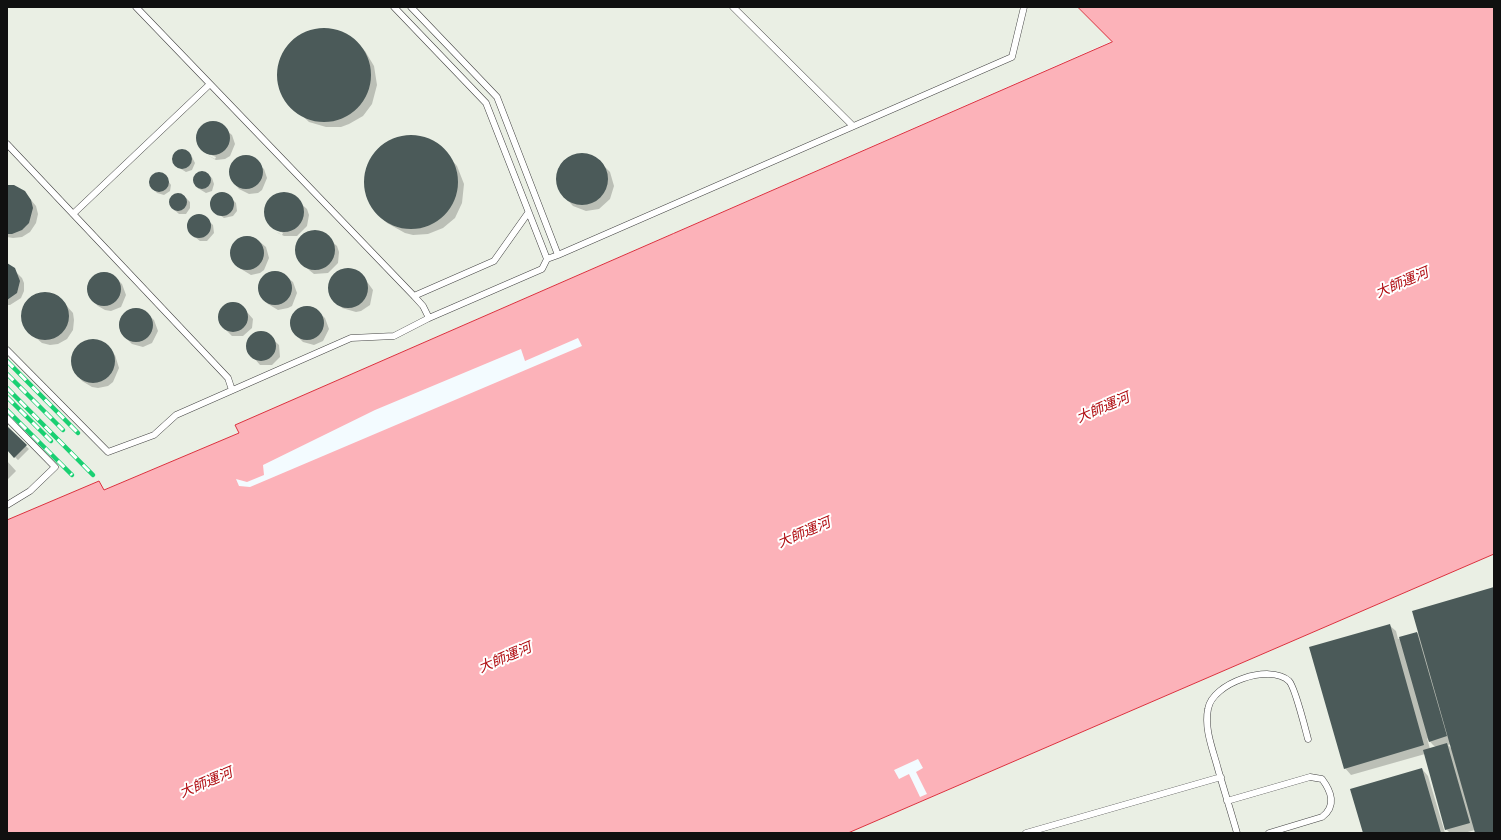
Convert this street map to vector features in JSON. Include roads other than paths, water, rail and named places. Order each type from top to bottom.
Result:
[{"type":"lane","points":[[136,7],[414,296],[423,306],[429,318]]},
{"type":"lane","points":[[394,7],[486,103],[547,259]]},
{"type":"lane","points":[[412,7],[497,97],[558,255]]},
{"type":"lane","points":[[7,350],[108,452],[154,435],[176,415],[352,338],[394,336],[429,318],[542,269],[547,259],[1012,57],[1024,7]]},
{"type":"lane","points":[[735,8],[853,126]]},
{"type":"lane","points":[[73,214],[210,84]]},
{"type":"lane","points":[[7,144],[228,378],[232,390]]},
{"type":"lane","points":[[414,296],[494,262],[528,213]]},
{"type":"lane","points":[[7,418],[55,467],[30,491],[7,505]]},
{"type":"lane","points":[[1237,833],[1208,731],[1208,709],[1211,701],[1217,694],[1237,681],[1250,676],[1267,674],[1281,675],[1290,682],[1308,739]]},
{"type":"lane","points":[[1026,833],[1221,776]]},
{"type":"lane","points":[[1228,801],[1310,778],[1322,779],[1331,793],[1332,801],[1328,812],[1322,816],[1269,833]]},
{"type":"water","name":"大師運河","points":[[1078,7],[1494,7],[1494,554],[848,833],[7,833],[7,520],[99,481],[104,490],[239,433],[235,425],[1112,42]]},
{"type":"railway","points":[[7,361],[78,433]]},
{"type":"railway","points":[[7,374],[63,430]]},
{"type":"railway","points":[[7,388],[93,475]]},
{"type":"railway","points":[[7,397],[51,441]]},
{"type":"railway","points":[[7,410],[72,475]]}]
